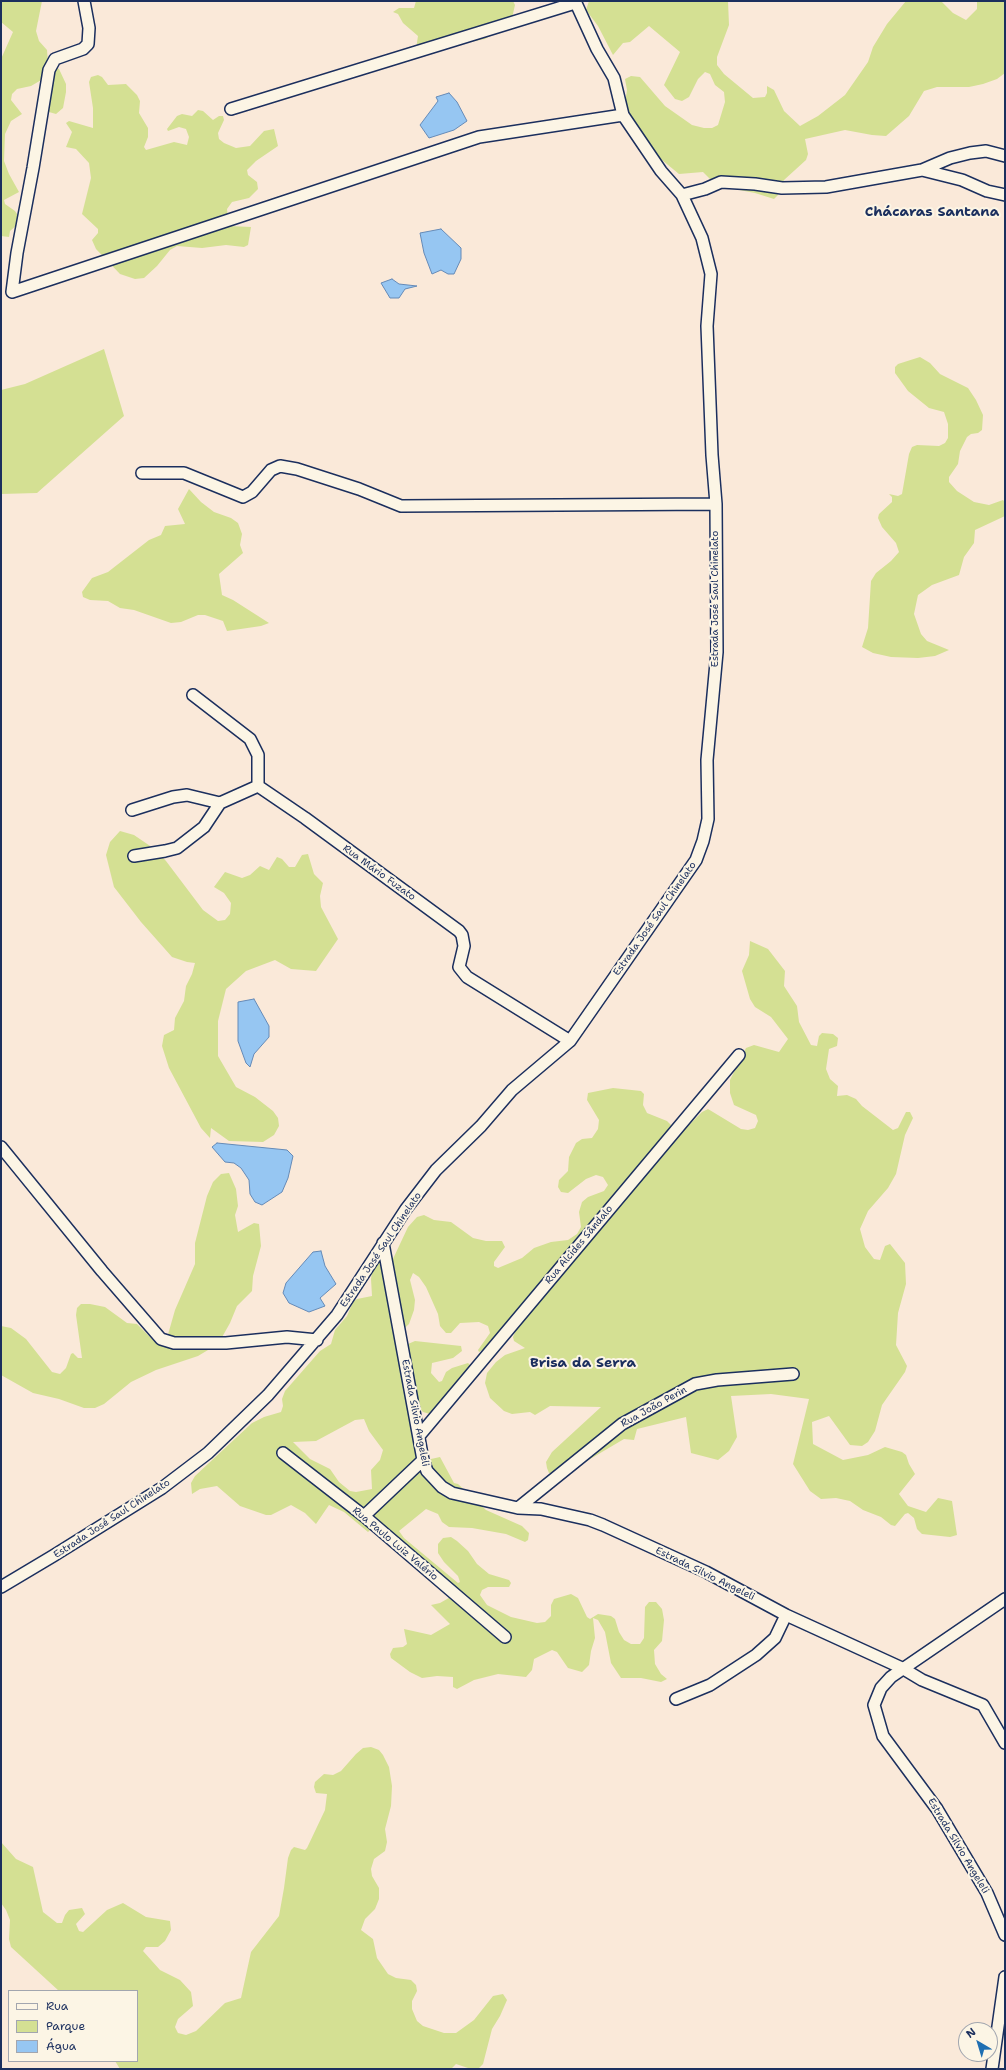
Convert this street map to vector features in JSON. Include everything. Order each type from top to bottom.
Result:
[{"type":"street","points":[[84,1],[89,28],[88,44],[82,49],[55,59],[49,70],[17,253],[12,292],[479,137],[623,115]]},
{"type":"street","points":[[231,109],[575,2]]},
{"type":"street","name":"Estrada José Saul Chinelato","points":[[1,1587],[54,1556],[162,1488],[208,1453],[268,1395],[337,1315],[382,1243],[436,1170],[481,1126],[512,1090],[570,1041],[696,860],[703,842],[708,819],[707,760],[717,652],[716,504],[712,454],[707,326],[711,274],[702,238],[682,195],[661,171],[623,115],[614,78],[597,49],[575,2]]},
{"type":"street","points":[[682,195],[705,189],[721,182],[798,189],[826,186],[922,170],[950,158],[970,152],[986,151],[1005,156]]},
{"type":"street","points":[[922,170],[962,180],[987,191],[1005,195]]},
{"type":"street","points":[[142,473],[184,473],[243,497],[252,492],[271,470],[280,466],[297,469],[359,488],[401,506],[716,504]]},
{"type":"street","points":[[134,856],[177,848],[204,827],[220,803],[258,786],[258,755],[250,739],[193,695]]},
{"type":"street","name":"Rua Mário Fuzato","points":[[258,786],[305,818],[459,930],[464,946],[459,967],[467,977],[570,1041]]},
{"type":"street","points":[[132,810],[173,797],[187,795],[220,803]]},
{"type":"street","name":"Rua Alcides Sândalo","points":[[419,1436],[739,1055]]},
{"type":"street","points":[[1,1147],[102,1271],[161,1339],[174,1343],[226,1342],[287,1337],[317,1340]]},
{"type":"street","name":"Estrada Silvio Angeleli","points":[[382,1243],[423,1460],[427,1471],[433,1478],[452,1493],[518,1508],[541,1509],[590,1520],[706,1572],[786,1615],[902,1668],[881,1688],[874,1705],[883,1736],[937,1809],[987,1893],[1005,1935]]},
{"type":"street","name":"Rua João Perin","points":[[518,1508],[622,1424],[695,1384],[716,1380],[793,1374]]},
{"type":"street","name":"Rua Paulo Luiz Valério","points":[[283,1453],[364,1516],[505,1637]]},
{"type":"street","points":[[364,1516],[423,1460]]},
{"type":"street","points":[[1005,1599],[902,1668],[922,1680],[983,1705],[1005,1743]]},
{"type":"street","points":[[676,1699],[690,1695],[710,1685],[756,1655],[775,1638],[786,1615]]},
{"type":"street","points":[[992,2069],[1005,1976]]},
{"type":"green space","points":[[1,1],[42,1],[36,31],[39,41],[47,50],[48,63],[59,69],[66,84],[63,108],[56,114],[49,112],[45,105],[43,79],[31,86],[17,89],[12,94],[11,100],[22,114],[11,121],[5,134],[4,161],[19,192],[4,200],[5,204],[15,211],[19,217],[18,224],[10,231],[9,237],[1,236],[1,59],[13,32],[1,22]]},
{"type":"green space","points":[[416,1],[513,1],[515,5],[512,18],[504,27],[485,39],[419,52],[416,49],[418,36],[403,23],[398,14],[393,12],[399,8],[414,8]]},
{"type":"green space","points":[[589,1],[728,1],[729,25],[717,57],[717,65],[724,74],[753,98],[765,97],[767,93],[767,86],[774,90],[784,111],[800,126],[818,116],[845,95],[868,62],[873,47],[887,24],[906,1],[941,1],[953,13],[966,20],[977,9],[977,1],[1005,1],[1005,73],[997,79],[983,84],[969,87],[937,87],[924,91],[909,116],[886,136],[845,130],[805,139],[808,154],[806,160],[784,180],[778,195],[774,199],[755,193],[729,188],[720,189],[703,172],[679,174],[651,151],[624,111],[627,90],[625,79],[631,76],[640,77],[665,106],[692,125],[704,128],[712,128],[718,125],[725,102],[724,92],[715,85],[710,74],[705,72],[698,79],[689,97],[682,101],[675,99],[664,85],[680,52],[649,26],[630,42],[623,43],[613,55],[598,26],[586,10]]},
{"type":"green space","points":[[98,75],[102,77],[108,85],[126,84],[137,95],[140,101],[139,113],[148,128],[148,137],[144,147],[146,150],[174,142],[187,145],[189,137],[186,129],[179,127],[168,131],[167,129],[177,116],[182,114],[192,116],[198,110],[203,111],[213,120],[219,116],[223,116],[224,120],[218,133],[219,139],[236,148],[250,146],[264,131],[274,129],[278,146],[256,161],[247,170],[248,175],[257,182],[258,189],[249,198],[232,202],[227,209],[229,226],[251,227],[248,245],[244,247],[226,245],[202,248],[177,246],[170,250],[157,266],[144,278],[135,279],[120,274],[96,249],[92,240],[98,233],[98,229],[82,214],[91,178],[89,163],[76,149],[66,147],[72,132],[66,123],[69,121],[93,128],[93,108],[89,82],[91,77]]},
{"type":"green space","points":[[104,349],[124,416],[37,493],[1,494],[1,390],[25,384]]},
{"type":"green space","points":[[920,357],[930,363],[940,374],[968,388],[983,415],[982,430],[967,437],[960,451],[958,464],[949,477],[949,482],[957,491],[974,502],[989,505],[1003,500],[1005,502],[1005,516],[975,530],[974,543],[964,557],[959,575],[932,585],[918,595],[914,614],[921,634],[927,641],[949,650],[935,656],[918,658],[891,657],[873,653],[862,647],[868,628],[871,581],[876,573],[891,561],[899,552],[896,543],[882,527],[878,518],[879,514],[892,502],[892,497],[889,494],[898,496],[902,494],[909,454],[912,447],[917,445],[939,446],[945,443],[948,438],[948,424],[944,412],[929,408],[908,391],[895,373],[895,367],[898,364]]},
{"type":"green space","points":[[189,489],[201,502],[214,512],[231,518],[238,523],[242,534],[240,545],[243,553],[219,574],[222,595],[233,600],[269,623],[261,626],[227,631],[223,621],[205,615],[198,615],[181,622],[171,623],[134,610],[120,608],[108,601],[90,600],[83,597],[82,592],[92,578],[108,572],[149,540],[161,535],[165,526],[185,524],[178,509]]},
{"type":"green space","points":[[120,831],[134,835],[156,850],[203,910],[218,921],[225,920],[230,914],[231,903],[224,893],[214,887],[225,872],[242,878],[250,875],[260,866],[269,870],[277,857],[282,859],[289,867],[295,867],[302,855],[308,854],[314,874],[323,883],[320,896],[321,907],[338,939],[316,971],[291,969],[275,960],[246,971],[226,989],[218,1021],[218,1056],[236,1087],[255,1097],[273,1111],[278,1118],[279,1126],[274,1135],[263,1142],[229,1141],[211,1128],[210,1138],[201,1128],[169,1068],[162,1046],[164,1035],[174,1030],[175,1018],[184,1001],[186,986],[192,974],[195,963],[172,957],[141,922],[114,887],[106,855],[110,842]]},
{"type":"green space","points":[[750,941],[768,949],[785,971],[784,986],[797,1006],[799,1022],[811,1045],[817,1046],[819,1036],[822,1033],[833,1034],[838,1038],[837,1046],[829,1049],[826,1069],[830,1079],[838,1086],[837,1096],[847,1095],[856,1099],[862,1106],[893,1130],[898,1128],[906,1112],[910,1112],[913,1118],[905,1135],[896,1174],[888,1188],[868,1211],[860,1229],[865,1247],[874,1259],[880,1260],[885,1246],[890,1244],[905,1263],[906,1284],[898,1313],[896,1345],[907,1366],[905,1372],[882,1405],[875,1431],[868,1442],[862,1446],[850,1445],[829,1416],[812,1422],[813,1444],[843,1460],[868,1455],[885,1447],[902,1452],[906,1455],[915,1474],[899,1494],[908,1506],[926,1512],[938,1498],[952,1501],[957,1535],[950,1537],[922,1534],[917,1529],[914,1518],[908,1513],[905,1514],[895,1526],[891,1525],[881,1517],[863,1510],[850,1501],[836,1498],[821,1499],[810,1491],[793,1464],[809,1399],[771,1394],[731,1396],[737,1437],[729,1451],[718,1460],[691,1453],[686,1417],[637,1429],[634,1440],[624,1439],[580,1465],[557,1473],[549,1473],[546,1462],[552,1452],[601,1407],[550,1406],[535,1415],[530,1412],[512,1414],[504,1411],[490,1398],[485,1383],[487,1373],[496,1362],[505,1355],[525,1348],[514,1341],[513,1337],[524,1312],[488,1347],[479,1352],[478,1350],[490,1333],[488,1326],[479,1322],[460,1323],[451,1333],[446,1333],[440,1326],[438,1314],[426,1287],[419,1277],[413,1273],[410,1280],[415,1300],[414,1310],[409,1324],[397,1335],[401,1353],[408,1344],[415,1341],[461,1346],[462,1351],[453,1358],[432,1363],[431,1373],[439,1382],[442,1381],[446,1372],[452,1368],[468,1363],[472,1367],[438,1411],[430,1414],[423,1412],[410,1396],[416,1451],[421,1470],[424,1472],[431,1459],[440,1457],[454,1483],[458,1484],[486,1510],[522,1526],[529,1533],[528,1540],[525,1542],[506,1534],[472,1528],[449,1527],[442,1522],[438,1514],[426,1509],[399,1531],[404,1538],[458,1583],[460,1582],[458,1576],[444,1562],[438,1553],[438,1544],[443,1538],[451,1537],[457,1541],[468,1551],[477,1564],[489,1574],[509,1580],[511,1583],[509,1587],[488,1587],[482,1590],[480,1595],[487,1605],[511,1617],[537,1623],[545,1622],[551,1616],[551,1605],[554,1599],[571,1594],[578,1598],[587,1617],[590,1619],[598,1614],[611,1616],[615,1619],[619,1632],[624,1640],[631,1644],[640,1644],[644,1638],[645,1607],[649,1602],[656,1602],[662,1609],[664,1620],[662,1641],[654,1650],[655,1664],[661,1674],[667,1679],[661,1682],[641,1678],[621,1678],[611,1663],[605,1632],[598,1620],[593,1618],[595,1638],[589,1665],[582,1672],[568,1668],[557,1652],[552,1650],[534,1659],[532,1670],[526,1677],[498,1674],[474,1680],[457,1689],[453,1687],[453,1677],[437,1676],[422,1678],[410,1672],[391,1658],[390,1654],[393,1648],[403,1647],[407,1644],[404,1629],[431,1635],[450,1624],[431,1605],[440,1603],[461,1591],[407,1549],[373,1527],[368,1532],[344,1512],[329,1505],[316,1524],[305,1513],[291,1505],[271,1515],[266,1515],[240,1506],[217,1486],[200,1489],[192,1494],[191,1483],[195,1476],[252,1423],[264,1417],[281,1412],[283,1406],[282,1399],[285,1391],[320,1351],[331,1344],[335,1330],[347,1316],[353,1302],[357,1299],[372,1296],[371,1279],[375,1250],[389,1262],[392,1261],[408,1227],[417,1217],[424,1215],[434,1220],[451,1222],[473,1238],[486,1241],[502,1241],[505,1247],[494,1262],[494,1266],[498,1268],[522,1258],[534,1248],[551,1242],[568,1240],[577,1234],[581,1227],[579,1212],[582,1202],[588,1197],[604,1191],[608,1185],[603,1177],[596,1175],[586,1179],[568,1193],[561,1192],[558,1187],[559,1180],[568,1171],[569,1157],[576,1143],[582,1139],[592,1138],[598,1129],[599,1120],[587,1100],[588,1093],[613,1088],[641,1091],[644,1094],[643,1105],[647,1113],[667,1121],[677,1131],[686,1128],[702,1112],[708,1109],[741,1129],[748,1130],[755,1128],[758,1121],[756,1115],[734,1105],[730,1093],[730,1080],[746,1048],[754,1045],[779,1052],[788,1039],[771,1017],[755,1007],[750,999],[742,971],[749,955]],"holes":[[[364,1419],[369,1431],[383,1450],[380,1460],[371,1470],[372,1489],[356,1492],[350,1491],[339,1482],[330,1469],[310,1459],[293,1442],[316,1441],[355,1420]]]},
{"type":"green space","points":[[229,1173],[236,1189],[238,1206],[235,1215],[238,1232],[254,1223],[259,1224],[261,1246],[253,1276],[252,1291],[237,1306],[221,1339],[213,1347],[198,1356],[156,1370],[131,1382],[104,1404],[95,1408],[84,1408],[59,1399],[33,1393],[1,1375],[1,1326],[11,1328],[26,1339],[52,1372],[60,1374],[66,1368],[71,1354],[73,1353],[78,1358],[82,1358],[76,1315],[77,1308],[81,1304],[105,1307],[127,1323],[137,1324],[155,1342],[163,1344],[167,1338],[175,1310],[195,1264],[195,1243],[207,1196],[213,1182],[221,1174]]},
{"type":"green space","points":[[371,1747],[379,1750],[383,1755],[389,1767],[392,1786],[391,1806],[385,1829],[387,1842],[385,1851],[374,1859],[371,1869],[372,1876],[379,1888],[379,1899],[375,1909],[365,1919],[361,1930],[373,1939],[377,1958],[388,1974],[396,1978],[411,1980],[416,1985],[417,1991],[412,2001],[412,2009],[417,2021],[423,2026],[444,2033],[456,2033],[474,2020],[493,1996],[503,1994],[507,2000],[492,2029],[483,2064],[478,2069],[471,2069],[456,2064],[451,2069],[120,2069],[116,2062],[138,2062],[138,1990],[58,1990],[11,1947],[9,1939],[10,1920],[1,1903],[1,1842],[16,1859],[33,1867],[43,1912],[57,1923],[62,1923],[69,1910],[82,1908],[85,1914],[76,1924],[79,1931],[83,1932],[107,1910],[123,1903],[146,1917],[170,1921],[171,1930],[165,1941],[158,1947],[146,1947],[143,1951],[160,1970],[180,1980],[191,1992],[193,2006],[178,2019],[175,2027],[178,2033],[186,2035],[196,2031],[225,2003],[241,1998],[251,1952],[279,1916],[288,1858],[291,1850],[294,1847],[305,1850],[307,1848],[325,1810],[327,1794],[316,1793],[314,1787],[315,1782],[324,1774],[333,1775],[341,1771],[363,1748]]},
{"type":"water","points":[[449,93],[457,102],[467,121],[454,130],[429,138],[420,125],[438,101],[436,97]]},
{"type":"water","points":[[441,229],[461,248],[461,259],[454,274],[448,274],[441,270],[432,274],[424,253],[420,233]]},
{"type":"water","points":[[392,279],[399,284],[417,286],[405,289],[399,298],[390,298],[381,283]]},
{"type":"water","points":[[254,999],[269,1026],[269,1037],[254,1054],[250,1067],[246,1063],[238,1041],[238,1002]]},
{"type":"water","points":[[217,1143],[287,1150],[293,1156],[288,1178],[282,1192],[262,1205],[255,1202],[250,1194],[249,1180],[241,1168],[234,1163],[225,1162],[212,1147]]},
{"type":"water","points":[[321,1251],[325,1266],[336,1284],[320,1298],[325,1306],[309,1312],[289,1303],[283,1293],[286,1283],[313,1252]]},
{"type":"district","name":"Chácaras Santana","points":[[932,212]]},
{"type":"district","name":"Brisa da Serra","points":[[583,1363]]}]
